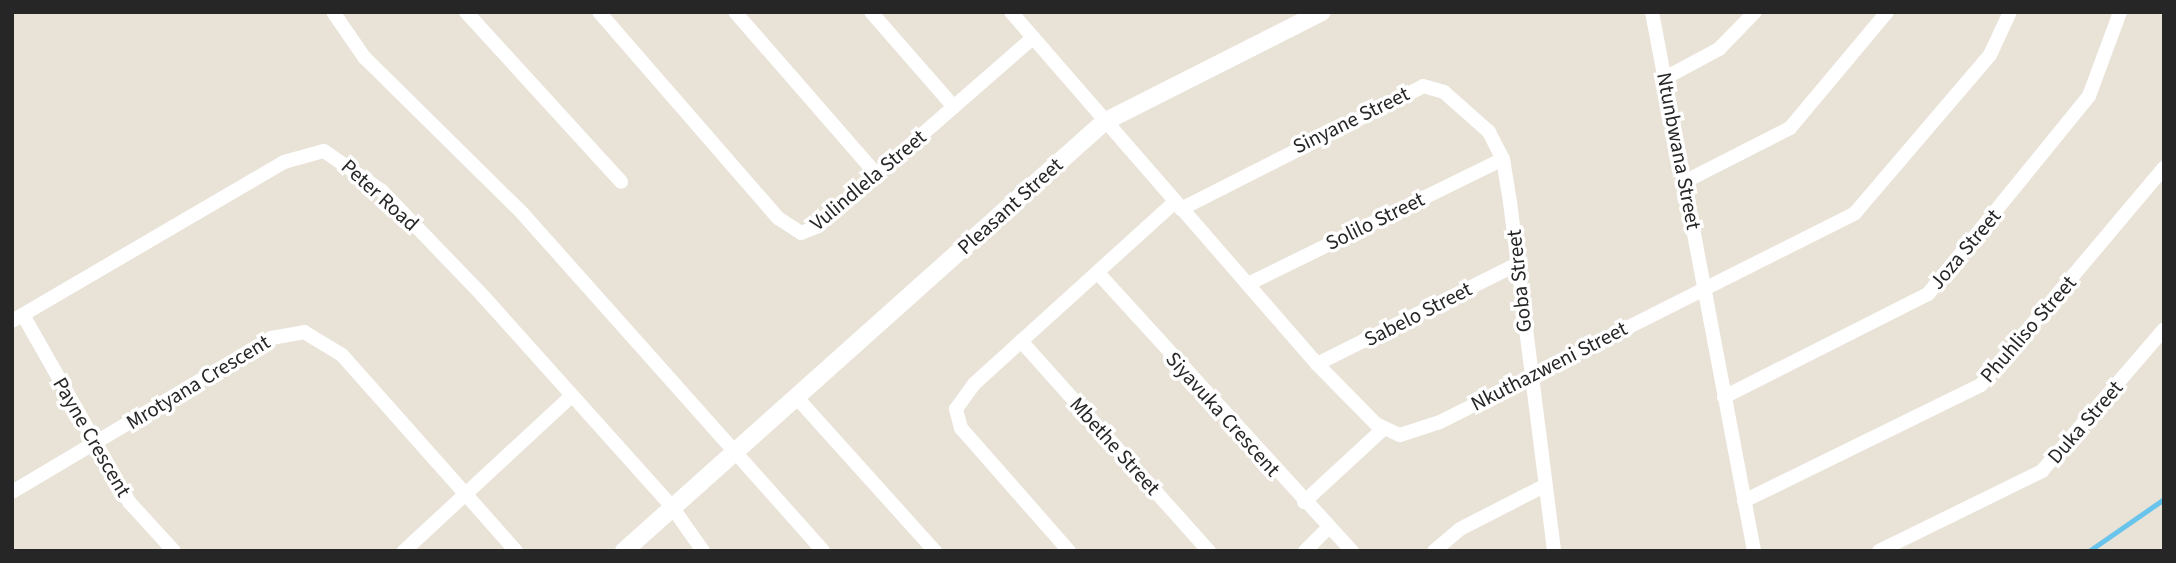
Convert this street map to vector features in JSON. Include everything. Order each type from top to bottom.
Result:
[{"type":"street","points":[[333,12],[364,57],[523,215],[823,551]]},
{"type":"street","points":[[466,12],[621,181]]},
{"type":"street","name":"Vulindlela Street","points":[[600,12],[786,227],[808,233],[878,176],[1033,38]]},
{"type":"street","points":[[735,12],[878,176]]},
{"type":"street","points":[[871,12],[954,107]]},
{"type":"street","points":[[1010,12],[1317,364],[1383,429],[1304,502]]},
{"type":"street","name":"Pleasant Street","points":[[624,551],[798,399],[1104,122],[1322,12]]},
{"type":"street","name":"Ntunbwana Street","points":[[1652,12],[1705,289]]},
{"type":"street","points":[[1665,78],[1719,49],[1755,12]]},
{"type":"street","points":[[1685,181],[1790,128],[1888,12]]},
{"type":"street","name":"Nkuthazweni Street","points":[[1383,429],[1416,432],[1705,289],[1869,202],[1990,55],[2010,12]]},
{"type":"street","name":"Joza Street","points":[[1724,397],[1928,294],[2089,96],[2119,12]]},
{"type":"street","name":"Sinyane Street","points":[[1178,205],[1423,86],[1444,92],[1481,124],[1503,159]]},
{"type":"street","name":"Peter Road","points":[[18,318],[284,162],[324,151],[400,209],[541,360],[569,398],[672,507],[703,551]]},
{"type":"street","name":"Goba Street","points":[[1503,159],[1554,551]]},
{"type":"street","name":"Solilo Street","points":[[1248,284],[1503,159]]},
{"type":"street","name":"Phuhliso Street","points":[[1744,501],[1981,385],[2164,168]]},
{"type":"street","points":[[1069,551],[957,420],[962,396],[1021,341],[1178,205]]},
{"type":"street","name":"Sabelo Street","points":[[1317,364],[1518,264]]},
{"type":"street","name":"Siyavuka Crescent","points":[[1098,273],[1304,502],[1352,551]]},
{"type":"street","points":[[1705,289],[1754,551]]},
{"type":"street","name":"Payne Crescent","points":[[18,318],[130,503],[174,551]]},
{"type":"street","name":"Duka Street","points":[[1879,551],[2042,471],[2164,329]]},
{"type":"street","name":"Mrotyana Crescent","points":[[12,492],[271,338],[304,332],[342,355],[470,495],[516,551]]},
{"type":"street","name":"Mbethe Street","points":[[1021,341],[1209,551]]},
{"type":"street","points":[[404,551],[470,495],[569,398]]},
{"type":"street","points":[[798,399],[935,551]]},
{"type":"street","points":[[1434,551],[1460,529],[1544,486]]},
{"type":"street","points":[[1305,551],[1328,528]]},
{"type":"waterway","points":[[2089,551],[2164,499]]}]
